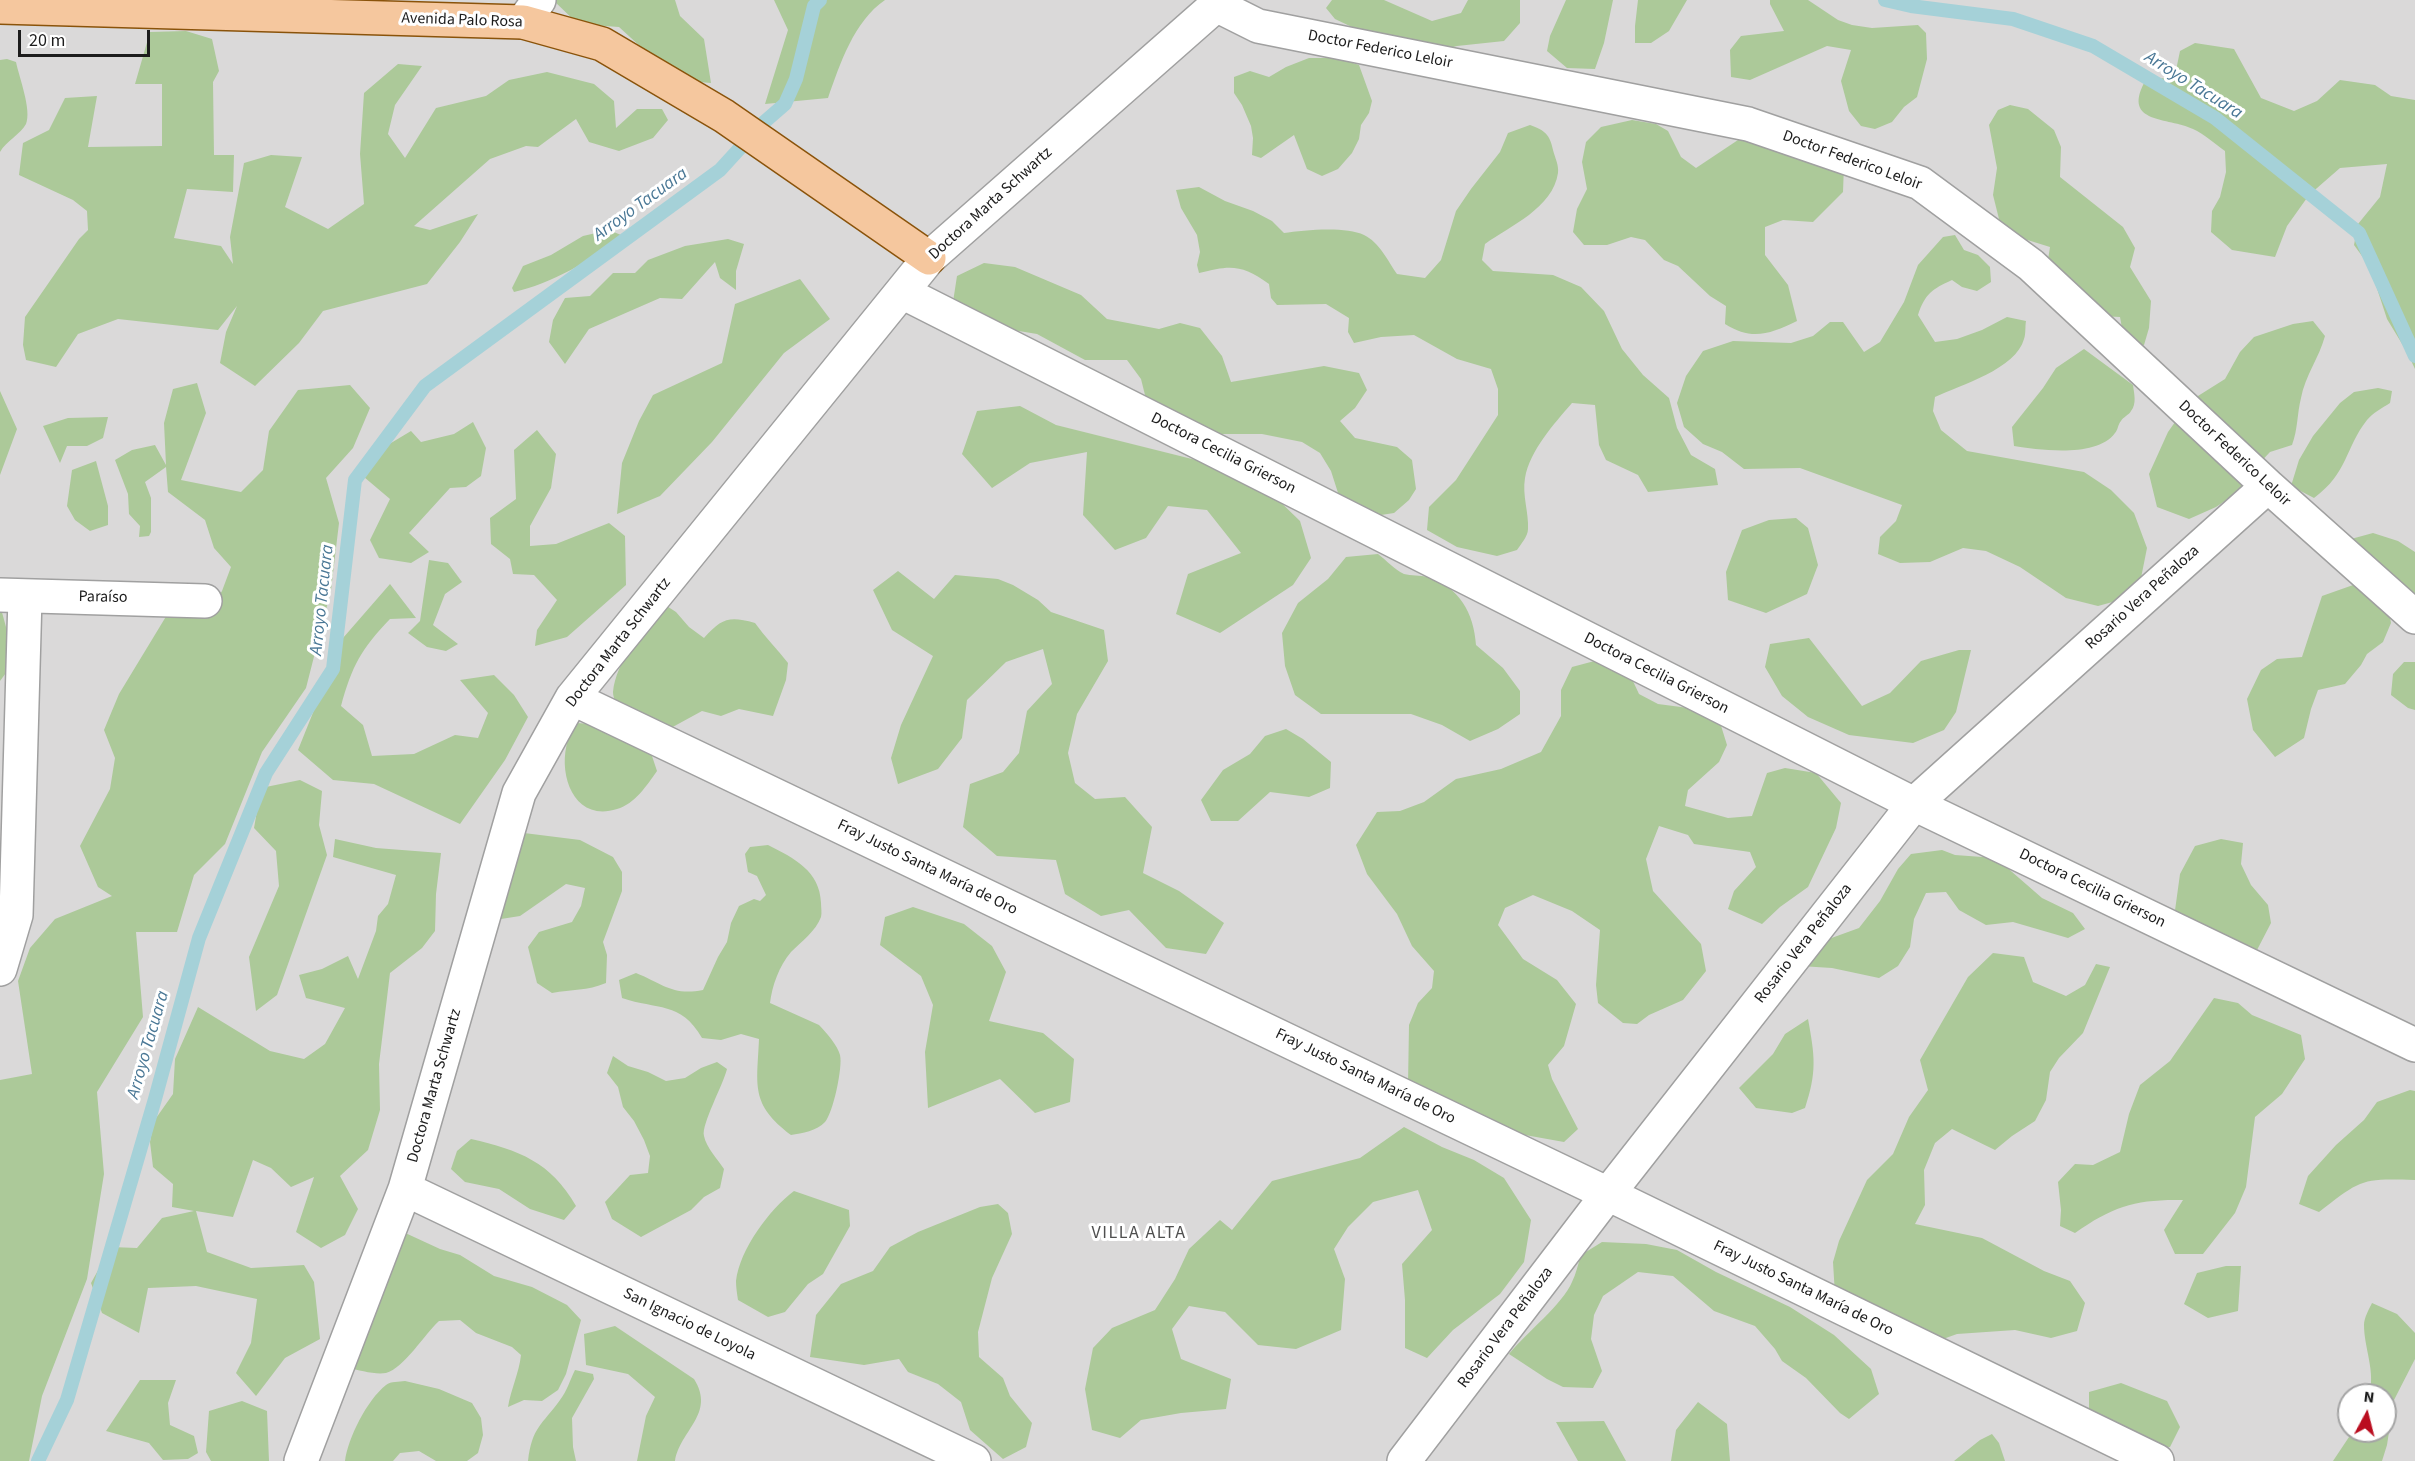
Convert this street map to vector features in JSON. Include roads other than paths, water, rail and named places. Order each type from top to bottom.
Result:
[{"type":"main road","name":"Avenida Palo Rosa","points":[[0,7],[531,11],[602,45],[724,116],[929,258]]},
{"type":"street","name":"Doctora Marta Schwartz","points":[[301,1461],[405,1189],[519,793],[572,698],[929,258],[1219,3]]},
{"type":"street","name":"Doctor Federico Leloir","points":[[1219,3],[1258,26],[1748,124],[1920,183],[2031,265],[2268,486],[2415,617]]},
{"type":"street","name":"Doctora Cecilia Grierson","points":[[902,292],[1914,804],[2415,1045]]},
{"type":"street","name":"Rosario Vera Peñaloza","points":[[1404,1461],[1608,1194],[1914,804],[2268,486]]},
{"type":"street","name":"Paraíso","points":[[13,596],[205,601]]},
{"type":"street","points":[[0,969],[16,915],[13,596]]},
{"type":"street","name":"Fray Justo Santa María de Oro","points":[[572,698],[1608,1194],[2157,1461]]},
{"type":"street","name":"San Ignacio de Loyola","points":[[405,1189],[974,1461]]},
{"type":"waterway","name":"Arroyo Tacuara","points":[[38,1461],[67,1400],[155,1099],[199,938],[266,773],[333,669],[355,480],[425,386],[720,170],[762,124],[785,104],[796,79],[814,6],[820,0]]},
{"type":"waterway","name":"Arroyo Tacuara","points":[[1885,0],[1911,6],[2013,19],[2093,46],[2215,118],[2359,233],[2415,356]]},
{"type":"district","name":"VILLA ALTA","points":[[1139,1234]]}]
